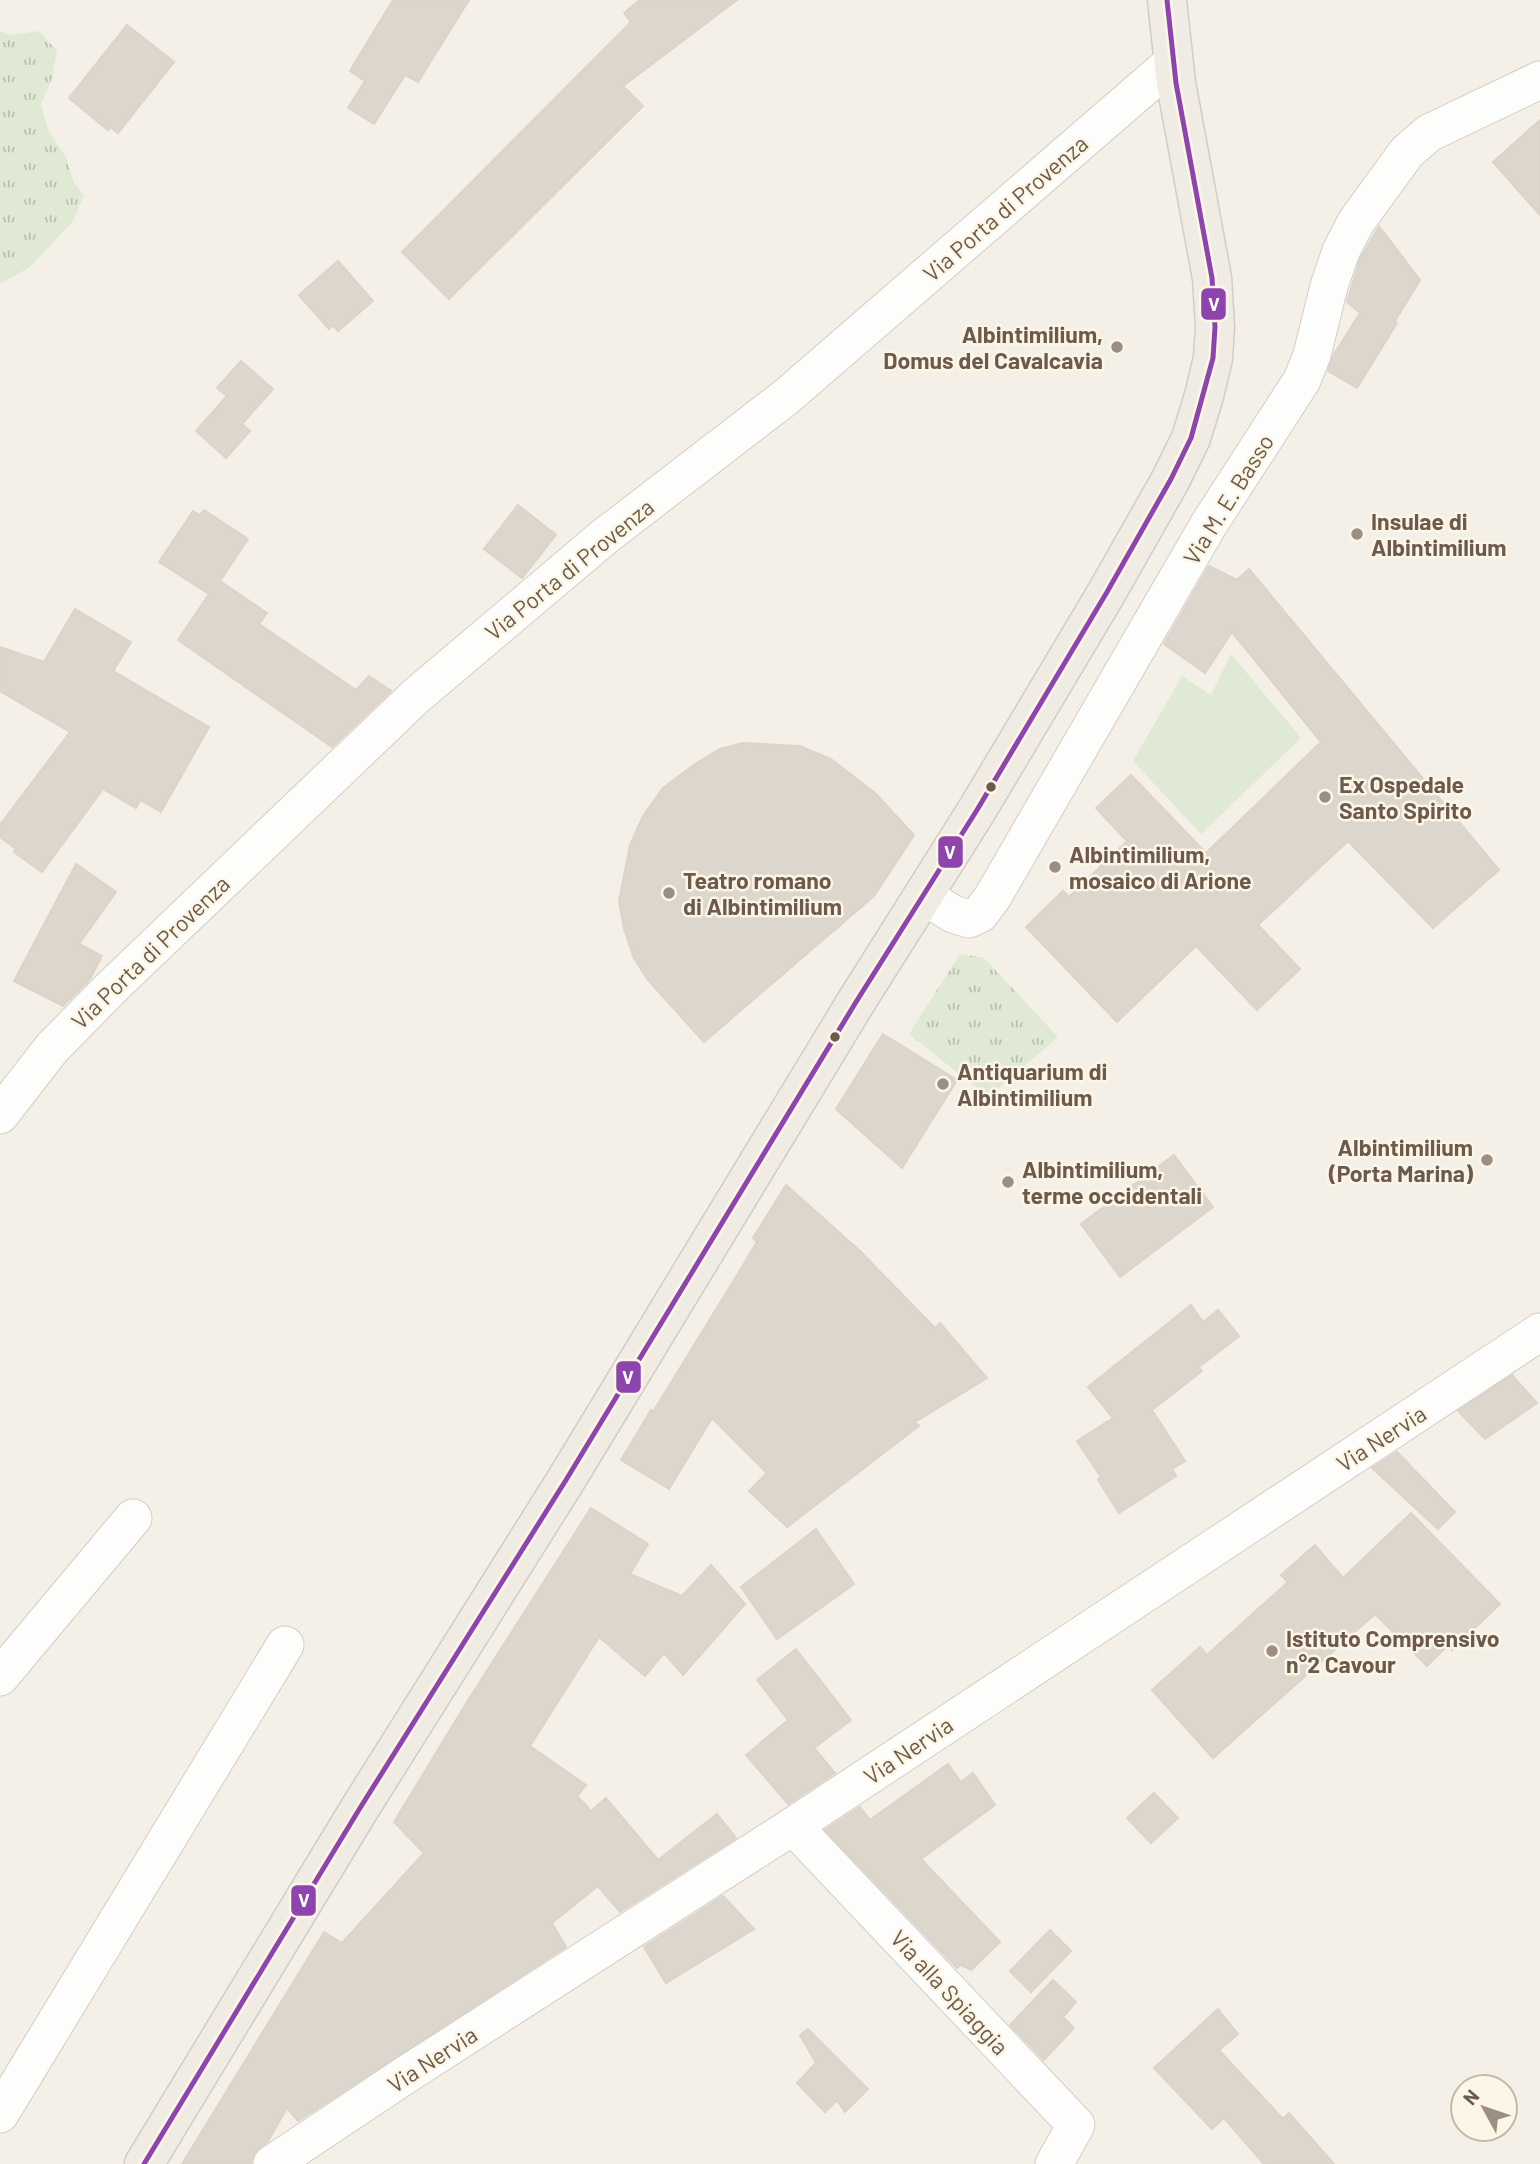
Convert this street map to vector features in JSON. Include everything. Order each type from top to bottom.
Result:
[{"type":"main road","points":[[144,2164],[924,895],[1107,592],[1191,438],[1213,358],[1215,327],[1212,278],[1174,73],[1167,0]]},
{"type":"street","name":"Via Porta di Provenza","points":[[0,1115],[52,1048],[113,986],[416,696],[604,537],[786,397],[1174,73]]},
{"type":"street","name":"Via M. E. Basso","points":[[924,895],[953,914],[969,919],[980,914],[992,898],[1209,524],[1302,380],[1312,355],[1329,286],[1341,251],[1356,222],[1407,152],[1429,132],[1540,79]]},
{"type":"street","name":"Via Nervia","points":[[272,2164],[445,2049],[793,1826],[1540,1332]]},
{"type":"street","points":[[0,1677],[132,1518]]},
{"type":"street","points":[[0,2114],[285,1645]]},
{"type":"street","name":"Via alla Spiaggia","points":[[793,1826],[1076,2125],[1054,2164]]},
{"type":"green space","points":[[0,31],[12,35],[39,31],[57,51],[52,78],[41,104],[48,130],[66,157],[74,183],[84,195],[73,221],[31,266],[0,284]]},
{"type":"green space","points":[[1231,654],[1301,738],[1201,834],[1133,761],[1182,676],[1211,695]]},
{"type":"green space","points":[[960,954],[984,958],[1058,1037],[988,1097],[909,1034]]},
{"type":"building","points":[[393,0],[469,0],[418,82],[405,75],[374,124],[348,108],[365,81],[350,71]]},
{"type":"building","points":[[640,0],[737,0],[623,86],[643,106],[449,299],[402,252],[631,22],[624,13]]},
{"type":"building","points":[[127,25],[174,62],[118,133],[110,127],[108,130],[69,98]]},
{"type":"building","points":[[1540,120],[1540,215],[1493,162]]},
{"type":"building","points":[[1379,226],[1420,280],[1357,388],[1328,371],[1333,356],[1360,313],[1347,302],[1360,259]]},
{"type":"building","points":[[338,261],[373,301],[338,331],[333,325],[329,329],[299,295]]},
{"type":"building","points":[[241,361],[273,389],[242,424],[250,431],[226,458],[196,431],[227,396],[217,388]]},
{"type":"building","points":[[518,505],[556,535],[522,578],[484,549]]},
{"type":"building","points":[[204,510],[248,539],[220,581],[267,613],[259,624],[356,690],[369,676],[391,691],[332,747],[178,640],[209,594],[159,562],[193,511],[200,515]]},
{"type":"building","name":"Ex Ospedale Santo Spirito","points":[[1209,566],[1237,580],[1249,569],[1499,870],[1433,928],[1348,841],[1258,925],[1300,969],[1257,1010],[1196,946],[1117,1022],[1026,927],[1063,891],[1069,897],[1127,841],[1096,808],[1131,775],[1206,853],[1321,742],[1232,632],[1205,673],[1164,644]]},
{"type":"building","points":[[75,609],[131,642],[113,671],[209,727],[161,812],[140,800],[136,808],[103,789],[42,872],[14,852],[16,849],[0,837],[0,825],[70,732],[0,691],[0,647],[44,662]]},
{"type":"building","name":"Teatro romano di Albintimilium","points":[[743,743],[800,746],[831,759],[875,793],[914,835],[874,896],[704,1042],[647,979],[634,958],[624,929],[619,901],[630,845],[643,816],[663,788],[720,749]]},
{"type":"building","points":[[76,864],[116,892],[79,944],[102,956],[90,979],[63,1006],[14,981]]},
{"type":"building","points":[[883,1034],[957,1080],[902,1168],[836,1109]]},
{"type":"building","points":[[1174,1155],[1213,1207],[1120,1277],[1081,1224]]},
{"type":"building","points":[[786,1185],[860,1251],[935,1328],[940,1323],[987,1378],[915,1422],[919,1426],[787,1527],[749,1491],[767,1473],[712,1418],[669,1489],[621,1460],[757,1242],[753,1238]]},
{"type":"building","points":[[1191,1305],[1203,1322],[1218,1310],[1239,1336],[1199,1367],[1202,1371],[1152,1410],[1185,1461],[1172,1469],[1176,1476],[1119,1513],[1098,1480],[1101,1477],[1077,1441],[1113,1418],[1088,1387]]},
{"type":"building","points":[[1512,1375],[1537,1403],[1485,1439],[1458,1411]]},
{"type":"building","points":[[1397,1452],[1455,1512],[1438,1529],[1372,1468]]},
{"type":"building","points":[[591,1508],[648,1544],[630,1574],[682,1596],[711,1565],[745,1604],[683,1675],[664,1653],[645,1676],[599,1637],[530,1746],[586,1785],[577,1796],[591,1811],[606,1798],[658,1860],[717,1814],[736,1838],[620,1912],[598,1886],[552,1923],[566,1947],[298,2121],[287,2108],[268,2141],[254,2154],[251,2164],[182,2164],[324,1932],[342,1943],[424,1853],[394,1822]]},
{"type":"building","name":"Istituto Comprensivo n°2 Cavour","points":[[1411,1513],[1500,1604],[1452,1650],[1448,1645],[1427,1666],[1375,1614],[1213,1758],[1152,1690],[1200,1647],[1207,1655],[1288,1582],[1281,1575],[1315,1545],[1343,1578]]},
{"type":"building","points":[[816,1529],[854,1584],[777,1639],[741,1587]]},
{"type":"building","points":[[796,1649],[851,1720],[814,1748],[835,1773],[788,1804],[746,1755],[788,1720],[757,1680]]},
{"type":"building","points":[[948,1764],[961,1782],[973,1773],[995,1805],[921,1859],[1000,1942],[971,1970],[961,1965],[957,1968],[825,1830],[860,1807],[870,1820]]},
{"type":"building","points":[[1154,1793],[1178,1818],[1151,1843],[1127,1818]]},
{"type":"building","points":[[723,1896],[754,1929],[666,1983],[644,1947]]},
{"type":"building","points":[[1050,1930],[1071,1951],[1031,1992],[1010,1971]]},
{"type":"building","points":[[1053,1980],[1076,2002],[1063,2017],[1074,2028],[1044,2060],[1010,2025]]},
{"type":"building","points":[[1218,2009],[1238,2034],[1219,2050],[1283,2119],[1289,2113],[1334,2164],[1264,2164],[1224,2118],[1212,2129],[1154,2068]]},
{"type":"building","points":[[808,2029],[868,2089],[845,2112],[837,2100],[825,2112],[797,2083],[816,2063],[800,2035]]},
{"type":"transit line","name":"V","points":[[144,2164],[360,1808],[566,1480],[856,1002],[977,810],[1107,592],[1191,438],[1213,358],[1215,327],[1212,278],[1176,83],[1167,0]]},
{"type":"place","name":"Albintimilium, Domus del Cavalcavia","points":[[1117,347]]},
{"type":"place","name":"Insulae di Albintimilium","points":[[1357,534]]},
{"type":"place","name":"Ex Ospedale Santo Spirito","points":[[1325,797]]},
{"type":"place","name":"Albintimilium, mosaico di Arione","points":[[1055,867]]},
{"type":"place","name":"Teatro romano di Albintimilium","points":[[669,893]]},
{"type":"place","name":"Antiquarium di Albintimilium","points":[[943,1084]]},
{"type":"place","name":"Albintimilium (Porta Marina)","points":[[1487,1160]]},
{"type":"place","name":"Albintimilium, terme occidentali","points":[[1008,1182]]},
{"type":"place","name":"Istituto Comprensivo n°2 Cavour","points":[[1272,1651]]}]
